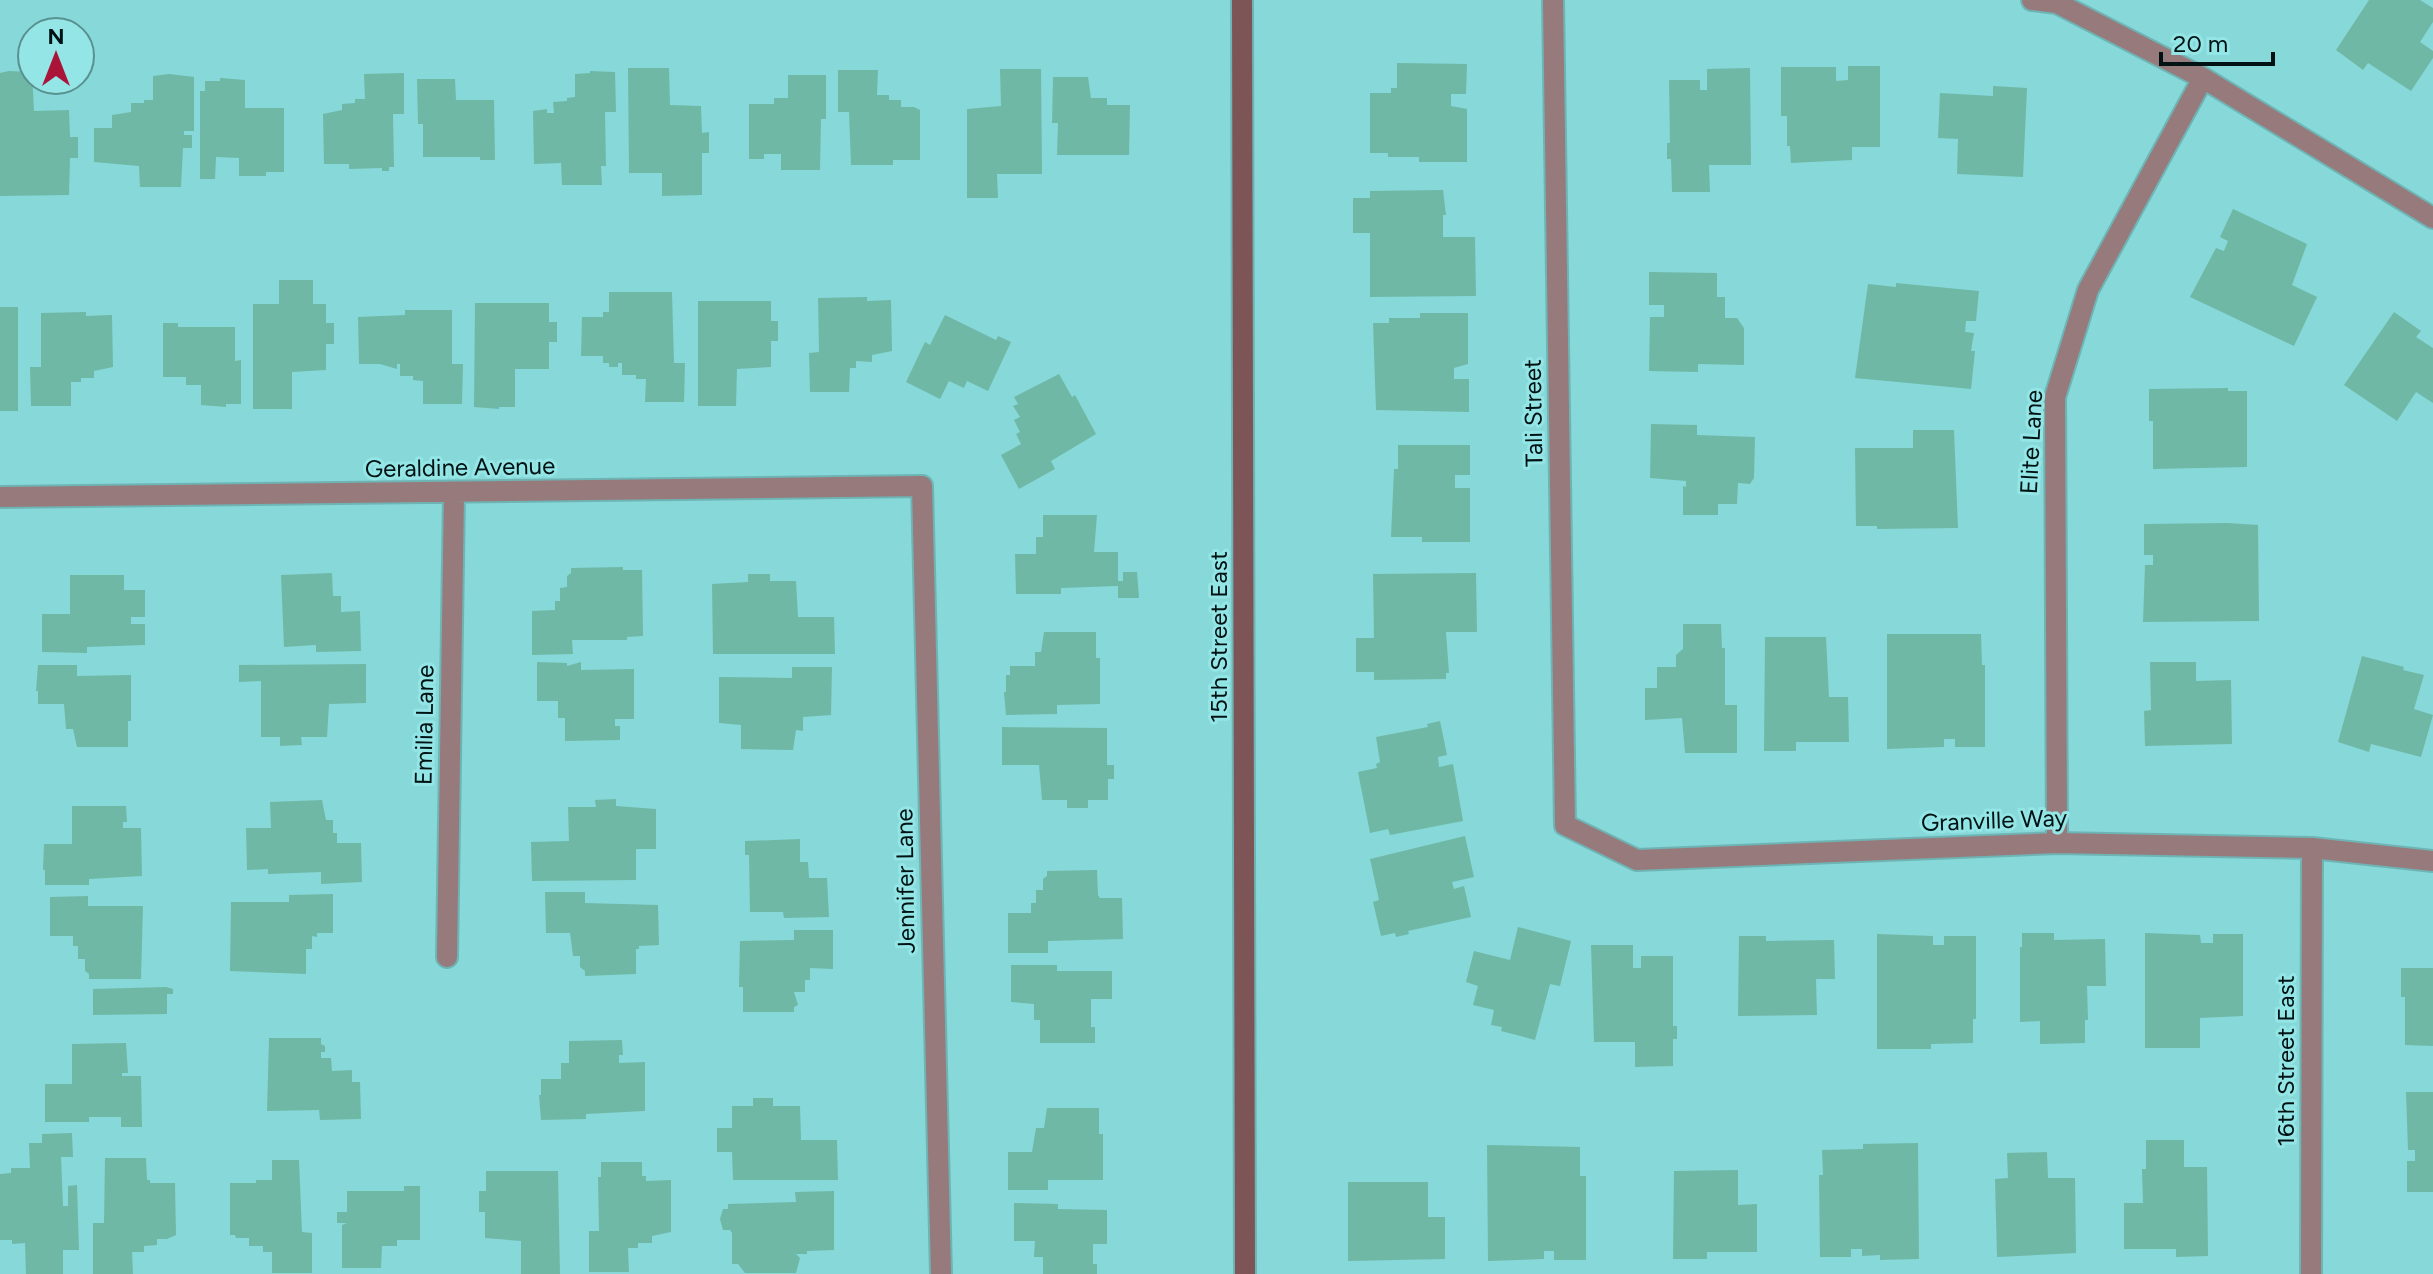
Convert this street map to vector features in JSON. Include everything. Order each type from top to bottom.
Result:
[{"type":"street","name":"15th Street East","points":[[1242,0],[1245,1274]]},
{"type":"street","name":"Tali Street","points":[[1553,0],[1565,825]]},
{"type":"street","points":[[2032,0],[2057,3],[2203,78],[2433,218]]},
{"type":"street","name":"Elite Lane","points":[[2057,843],[2053,488],[2055,397],[2088,290],[2203,78]]},
{"type":"street","name":"Geraldine Avenue","points":[[0,497],[922,486]]},
{"type":"street","name":"Jennifer Lane","points":[[922,486],[941,1274]]},
{"type":"street","name":"Emilia Lane","points":[[447,957],[454,493]]},
{"type":"street","name":"Granville Way","points":[[1565,825],[1637,860],[2057,843],[2312,848],[2433,861]]},
{"type":"street","name":"16th Street East","points":[[2311,1274],[2312,848]]},
{"type":"building","points":[[2369,0],[2420,0],[2433,8],[2433,22],[2420,42],[2433,51],[2433,58],[2411,91],[2368,63],[2363,70],[2336,50]]},
{"type":"building","points":[[1397,63],[1467,64],[1466,94],[1451,94],[1451,106],[1467,109],[1467,162],[1419,162],[1419,157],[1388,157],[1388,153],[1370,153],[1370,93],[1391,93],[1391,88],[1397,88]]},
{"type":"building","points":[[1848,66],[1880,66],[1880,147],[1852,147],[1852,160],[1791,163],[1790,146],[1787,146],[1787,116],[1781,116],[1781,67],[1836,67],[1836,81],[1848,80]]},
{"type":"building","points":[[628,68],[669,68],[670,105],[701,106],[702,133],[709,132],[709,153],[702,153],[702,195],[662,196],[662,173],[629,173]]},
{"type":"building","points":[[1750,68],[1751,165],[1709,165],[1710,192],[1672,192],[1671,159],[1667,159],[1667,143],[1670,143],[1669,80],[1700,80],[1700,90],[1707,90],[1707,69]]},
{"type":"building","points":[[1000,69],[1041,69],[1042,174],[997,174],[998,198],[967,198],[967,109],[1001,106]]},
{"type":"building","points":[[838,70],[878,70],[877,95],[889,95],[889,100],[901,100],[901,107],[920,110],[920,160],[893,160],[893,165],[851,165],[849,112],[838,112]]},
{"type":"building","points":[[16,71],[16,96],[33,96],[34,111],[69,110],[70,137],[78,137],[78,158],[70,158],[69,195],[0,196],[0,73]]},
{"type":"building","points":[[615,72],[616,112],[605,112],[606,166],[601,166],[602,185],[562,185],[561,163],[534,164],[533,111],[547,109],[547,113],[554,113],[553,102],[575,97],[575,74]]},
{"type":"building","points":[[404,73],[404,114],[393,114],[394,167],[382,171],[382,168],[349,169],[349,164],[324,164],[323,114],[342,110],[342,104],[355,103],[355,99],[365,99],[364,74]]},
{"type":"building","points":[[788,75],[826,75],[826,119],[821,119],[820,170],[781,170],[781,154],[764,154],[764,159],[749,159],[749,104],[774,104],[774,98],[788,98]]},
{"type":"building","points":[[153,76],[194,77],[194,131],[184,131],[184,135],[192,135],[192,148],[183,148],[181,187],[140,187],[139,166],[94,162],[94,128],[112,128],[112,115],[131,112],[131,103],[153,100]]},
{"type":"building","points":[[1053,77],[1088,77],[1091,98],[1107,98],[1107,105],[1130,105],[1129,155],[1057,155],[1058,123],[1052,123]]},
{"type":"building","points":[[220,78],[245,80],[245,108],[284,108],[284,172],[239,176],[239,158],[216,157],[215,179],[200,179],[200,91],[205,91],[205,81],[220,81]]},
{"type":"building","points":[[417,79],[455,79],[456,100],[494,100],[495,160],[423,157],[423,124],[418,124]]},
{"type":"building","points":[[1993,86],[2027,88],[2023,177],[1957,174],[1958,139],[1938,138],[1940,93],[1993,96]]},
{"type":"building","points":[[1443,190],[1446,215],[1443,215],[1443,237],[1475,237],[1476,296],[1370,297],[1370,233],[1353,233],[1353,198],[1370,198],[1370,191]]},
{"type":"building","points":[[2233,209],[2307,244],[2292,285],[2317,297],[2294,346],[2190,297],[2216,248],[2224,251],[2228,241],[2220,237]]},
{"type":"building","points":[[1649,272],[1717,273],[1717,297],[1725,297],[1725,318],[1737,318],[1744,328],[1744,365],[1698,364],[1698,372],[1649,371],[1650,317],[1664,317],[1664,305],[1649,305]]},
{"type":"building","points":[[279,280],[313,280],[313,304],[326,304],[326,323],[334,323],[334,344],[326,344],[326,370],[292,372],[292,409],[253,409],[253,304],[279,304]]},
{"type":"building","points":[[1896,283],[1979,291],[1976,321],[1966,321],[1965,332],[1974,333],[1971,389],[1855,378],[1868,284],[1896,287]]},
{"type":"building","points":[[609,292],[672,292],[674,363],[685,363],[684,402],[645,402],[646,379],[622,375],[622,363],[618,363],[618,367],[609,367],[609,363],[603,363],[603,356],[581,356],[582,317],[603,317],[603,312],[609,312]]},
{"type":"building","points":[[867,297],[867,301],[891,300],[892,351],[872,355],[872,362],[856,361],[856,368],[850,368],[849,392],[810,392],[809,353],[819,352],[818,298]]},
{"type":"building","points":[[698,301],[771,301],[771,321],[778,321],[778,341],[771,341],[771,367],[737,369],[736,406],[698,406]]},
{"type":"building","points":[[475,303],[549,303],[549,322],[557,322],[557,342],[549,342],[549,369],[515,369],[515,407],[474,407]]},
{"type":"building","points":[[0,307],[18,307],[18,411],[0,411]]},
{"type":"building","points":[[405,310],[452,310],[452,364],[463,364],[462,404],[423,404],[423,381],[413,380],[413,376],[400,376],[400,364],[397,364],[397,369],[380,364],[359,364],[358,317],[405,315]]},
{"type":"building","points":[[86,312],[86,316],[112,315],[113,367],[94,371],[94,378],[71,382],[71,406],[31,406],[30,367],[41,367],[41,313]]},
{"type":"building","points":[[2394,312],[2421,331],[2416,337],[2433,348],[2433,403],[2416,392],[2397,421],[2344,385]]},
{"type":"building","points":[[1420,313],[1468,313],[1468,364],[1454,368],[1454,379],[1469,379],[1469,412],[1376,410],[1373,323],[1389,323],[1389,318],[1420,318]]},
{"type":"building","points":[[945,315],[996,340],[998,336],[1011,342],[988,391],[967,381],[964,388],[949,381],[940,399],[906,382],[925,342],[930,345]]},
{"type":"building","points":[[163,323],[178,323],[178,327],[235,327],[235,361],[241,360],[241,404],[226,404],[226,407],[201,405],[201,385],[186,385],[186,377],[163,377]]},
{"type":"building","points":[[1059,374],[1072,397],[1075,395],[1096,434],[1051,461],[1055,469],[1019,489],[1001,455],[1021,444],[1016,434],[1020,432],[1014,420],[1020,417],[1013,406],[1018,404],[1014,397]]},
{"type":"building","points":[[2228,388],[2228,391],[2247,391],[2247,467],[2153,469],[2149,389]]},
{"type":"building","points":[[1651,424],[1697,425],[1697,435],[1755,437],[1754,478],[1750,484],[1738,483],[1737,504],[1718,504],[1718,515],[1683,515],[1683,486],[1686,487],[1686,481],[1650,478]]},
{"type":"building","points":[[1913,430],[1954,430],[1958,528],[1877,529],[1877,526],[1856,526],[1855,448],[1913,448]]},
{"type":"building","points":[[1398,445],[1470,445],[1470,475],[1455,475],[1455,488],[1470,488],[1470,542],[1422,542],[1422,537],[1391,537]]},
{"type":"building","points":[[1043,515],[1097,515],[1094,552],[1118,552],[1118,581],[1123,581],[1123,572],[1137,572],[1139,598],[1118,598],[1118,586],[1061,588],[1061,594],[1016,594],[1015,554],[1036,554],[1036,537],[1043,537]]},
{"type":"building","points":[[2144,524],[2258,525],[2259,621],[2143,622],[2145,565],[2153,565],[2153,555],[2144,555]]},
{"type":"building","points":[[623,567],[623,570],[642,570],[643,636],[627,637],[627,640],[572,640],[573,654],[532,655],[532,611],[555,610],[555,601],[560,601],[560,588],[567,587],[571,568]]},
{"type":"building","points":[[332,573],[333,596],[341,596],[341,612],[360,611],[361,651],[316,652],[316,645],[284,647],[281,575]]},
{"type":"building","points":[[1476,573],[1477,632],[1446,632],[1449,673],[1446,673],[1446,679],[1374,680],[1374,672],[1356,672],[1356,638],[1374,638],[1373,574]]},
{"type":"building","points":[[748,574],[770,574],[770,581],[796,581],[798,617],[834,617],[835,654],[713,654],[712,584],[748,582]]},
{"type":"building","points":[[70,575],[124,575],[124,590],[145,590],[145,617],[131,617],[131,624],[145,624],[145,645],[87,647],[87,653],[42,652],[42,614],[70,614]]},
{"type":"building","points":[[1683,624],[1721,624],[1722,648],[1725,648],[1725,705],[1737,705],[1737,753],[1685,753],[1682,718],[1645,720],[1645,688],[1657,688],[1657,667],[1676,667],[1676,655],[1683,649]]},
{"type":"building","points":[[1044,632],[1096,632],[1096,658],[1100,658],[1100,704],[1057,705],[1057,714],[1006,715],[1004,692],[1010,666],[1035,666],[1035,652],[1041,652]]},
{"type":"building","points":[[1887,634],[1981,634],[1982,665],[1985,665],[1985,747],[1955,747],[1955,739],[1944,739],[1944,747],[1887,749]]},
{"type":"building","points":[[1765,637],[1826,637],[1829,697],[1848,697],[1849,742],[1796,742],[1796,751],[1764,751]]},
{"type":"building","points":[[2362,656],[2424,675],[2414,709],[2433,715],[2421,757],[2371,744],[2369,752],[2338,742]]},
{"type":"building","points":[[537,662],[567,663],[567,666],[581,662],[581,670],[634,669],[634,719],[615,719],[615,726],[620,726],[620,740],[565,741],[565,718],[558,718],[558,701],[537,701]]},
{"type":"building","points":[[2150,662],[2196,662],[2196,681],[2231,680],[2232,744],[2145,746],[2144,711],[2151,710]]},
{"type":"building","points":[[366,664],[366,703],[329,704],[327,737],[301,737],[302,745],[280,746],[280,737],[261,737],[261,681],[239,682],[239,665]]},
{"type":"building","points":[[38,665],[77,665],[77,676],[131,675],[128,747],[77,747],[73,729],[66,729],[64,704],[38,704]]},
{"type":"building","points":[[792,667],[832,667],[831,715],[803,717],[803,731],[796,730],[793,750],[741,749],[741,725],[719,723],[719,677],[792,678]]},
{"type":"building","points":[[1440,721],[1447,755],[1438,757],[1439,767],[1453,764],[1463,821],[1390,835],[1388,829],[1370,833],[1358,772],[1377,768],[1376,764],[1380,762],[1376,737],[1428,727],[1427,724]]},
{"type":"building","points":[[1002,727],[1107,728],[1107,765],[1114,765],[1114,779],[1108,779],[1108,800],[1088,800],[1088,808],[1067,808],[1067,800],[1042,800],[1039,765],[1002,765]]},
{"type":"building","points":[[616,799],[616,806],[656,809],[656,849],[636,849],[636,880],[532,881],[531,842],[569,841],[568,807],[596,807],[595,800]]},
{"type":"building","points":[[322,800],[326,820],[333,820],[337,843],[361,843],[362,882],[321,884],[321,872],[268,874],[268,869],[247,870],[246,828],[271,828],[270,802]]},
{"type":"building","points":[[72,806],[126,806],[127,822],[123,822],[123,828],[141,828],[142,876],[89,879],[89,885],[45,885],[44,844],[72,844]]},
{"type":"building","points":[[1465,836],[1474,877],[1452,882],[1454,889],[1464,886],[1471,917],[1408,931],[1409,934],[1396,937],[1395,933],[1381,936],[1373,902],[1379,900],[1370,859]]},
{"type":"building","points":[[800,839],[800,862],[808,862],[809,878],[827,878],[829,917],[784,918],[783,912],[750,912],[749,855],[745,855],[745,841]]},
{"type":"building","points":[[1097,870],[1100,898],[1122,898],[1123,939],[1048,941],[1048,953],[1008,953],[1008,913],[1031,913],[1031,903],[1036,903],[1036,890],[1043,890],[1047,871]]},
{"type":"building","points":[[545,892],[585,892],[585,903],[658,905],[659,945],[639,946],[636,949],[636,974],[585,976],[585,971],[580,967],[580,956],[573,956],[570,933],[546,933]]},
{"type":"building","points":[[333,894],[333,933],[312,936],[312,949],[306,949],[306,974],[230,971],[231,902],[289,902],[289,895]]},
{"type":"building","points":[[88,896],[88,906],[143,906],[141,979],[89,979],[85,959],[78,959],[78,946],[73,946],[73,936],[50,936],[50,897]]},
{"type":"building","points":[[1518,927],[1571,941],[1560,986],[1550,984],[1535,1040],[1501,1031],[1502,1027],[1491,1025],[1494,1010],[1473,1005],[1478,986],[1466,982],[1474,951],[1510,960]]},
{"type":"building","points":[[794,930],[833,930],[833,969],[810,968],[810,980],[805,980],[805,992],[794,992],[798,1005],[794,1007],[794,1012],[743,1012],[743,987],[739,987],[740,941],[794,940]]},
{"type":"building","points":[[2022,933],[2054,933],[2054,940],[2105,939],[2106,986],[2087,986],[2085,1043],[2040,1044],[2040,1021],[2020,1022]]},
{"type":"building","points":[[2145,933],[2200,935],[2201,943],[2213,943],[2213,934],[2243,934],[2243,1016],[2200,1018],[2200,1048],[2145,1048]]},
{"type":"building","points":[[1877,934],[1933,936],[1933,945],[1944,945],[1944,936],[1976,936],[1973,1043],[1931,1044],[1931,1049],[1877,1049]]},
{"type":"building","points":[[1739,936],[1766,936],[1766,941],[1834,940],[1835,979],[1816,979],[1817,1015],[1738,1016]]},
{"type":"building","points":[[1591,945],[1633,945],[1633,968],[1641,968],[1641,956],[1673,956],[1673,1026],[1677,1026],[1677,1039],[1673,1039],[1673,1066],[1635,1067],[1635,1042],[1594,1042]]},
{"type":"building","points":[[1011,965],[1057,965],[1057,971],[1112,971],[1112,999],[1091,999],[1091,1027],[1095,1027],[1095,1043],[1040,1043],[1040,1020],[1034,1020],[1034,1004],[1011,1002]]},
{"type":"building","points":[[2401,968],[2433,968],[2433,1046],[2405,1045],[2405,997],[2401,997]]},
{"type":"building","points":[[93,989],[173,989],[173,994],[167,994],[167,1014],[93,1015]]},
{"type":"building","points":[[269,1038],[321,1038],[325,1052],[321,1052],[321,1058],[331,1058],[332,1071],[352,1070],[352,1082],[360,1082],[361,1119],[320,1120],[319,1110],[267,1111]]},
{"type":"building","points":[[622,1040],[623,1055],[619,1055],[619,1063],[645,1062],[645,1111],[586,1114],[586,1119],[541,1120],[541,1079],[561,1079],[561,1063],[569,1063],[569,1041]]},
{"type":"building","points":[[126,1043],[128,1073],[122,1073],[122,1076],[141,1076],[142,1127],[121,1127],[121,1117],[89,1117],[89,1122],[45,1122],[45,1084],[72,1084],[72,1044]]},
{"type":"building","points":[[2406,1092],[2433,1092],[2433,1192],[2407,1192],[2407,1161],[2415,1161],[2415,1150],[2408,1150]]},
{"type":"building","points":[[753,1098],[773,1098],[773,1106],[800,1106],[801,1140],[837,1140],[838,1180],[733,1180],[732,1152],[717,1152],[717,1128],[732,1128],[732,1106],[753,1106]]},
{"type":"building","points":[[1047,1108],[1099,1108],[1099,1134],[1103,1134],[1103,1180],[1048,1180],[1048,1190],[1008,1190],[1008,1152],[1032,1152],[1036,1128],[1044,1128]]},
{"type":"building","points":[[72,1133],[73,1157],[61,1157],[63,1206],[68,1206],[68,1186],[77,1185],[79,1250],[63,1250],[63,1274],[26,1274],[25,1243],[12,1244],[12,1240],[0,1240],[0,1174],[11,1173],[11,1168],[30,1168],[29,1143],[42,1143],[42,1134]]},
{"type":"building","points":[[2146,1140],[2184,1140],[2184,1167],[2207,1167],[2208,1256],[2176,1257],[2176,1249],[2124,1249],[2124,1203],[2143,1203],[2142,1169],[2146,1169]]},
{"type":"building","points":[[1918,1143],[1919,1259],[1880,1260],[1880,1255],[1862,1256],[1862,1249],[1851,1249],[1851,1257],[1820,1257],[1819,1175],[1823,1175],[1822,1150],[1863,1149],[1863,1144]]},
{"type":"building","points":[[1487,1145],[1580,1147],[1580,1176],[1586,1176],[1586,1260],[1554,1260],[1554,1251],[1544,1251],[1544,1259],[1488,1261]]},
{"type":"building","points":[[2047,1152],[2048,1178],[2075,1178],[2076,1253],[1997,1257],[1995,1179],[2008,1178],[2007,1153]]},
{"type":"building","points":[[105,1158],[146,1158],[147,1180],[150,1183],[175,1183],[176,1235],[157,1239],[157,1245],[144,1246],[144,1252],[132,1252],[133,1274],[93,1274],[93,1223],[104,1223]]},
{"type":"building","points":[[272,1160],[299,1160],[302,1232],[312,1233],[312,1273],[272,1273],[272,1252],[263,1252],[263,1246],[249,1246],[249,1238],[230,1235],[230,1183],[272,1180]]},
{"type":"building","points":[[601,1162],[642,1162],[642,1176],[646,1176],[646,1181],[671,1180],[671,1232],[652,1236],[652,1243],[638,1243],[638,1248],[628,1248],[629,1272],[589,1272],[589,1231],[599,1231],[598,1177],[601,1177]]},
{"type":"building","points":[[1738,1170],[1738,1205],[1757,1204],[1757,1252],[1707,1252],[1707,1259],[1673,1259],[1674,1171]]},
{"type":"building","points":[[486,1171],[558,1171],[560,1274],[521,1274],[521,1241],[485,1238],[485,1212],[479,1212],[479,1191],[486,1191]]},
{"type":"building","points":[[1348,1182],[1428,1182],[1428,1217],[1445,1217],[1445,1259],[1348,1261]]},
{"type":"building","points":[[404,1186],[420,1186],[420,1240],[397,1240],[397,1246],[382,1246],[381,1268],[342,1268],[342,1225],[347,1223],[337,1223],[337,1212],[347,1212],[347,1191],[404,1191]]},
{"type":"building","points":[[834,1191],[834,1250],[796,1254],[800,1258],[796,1273],[745,1273],[738,1264],[732,1264],[732,1233],[723,1230],[720,1219],[728,1204],[796,1202],[795,1192]]},
{"type":"building","points":[[1014,1203],[1058,1204],[1058,1209],[1107,1210],[1107,1244],[1093,1244],[1093,1264],[1097,1264],[1097,1274],[1043,1274],[1043,1257],[1034,1257],[1035,1241],[1014,1241]]}]
